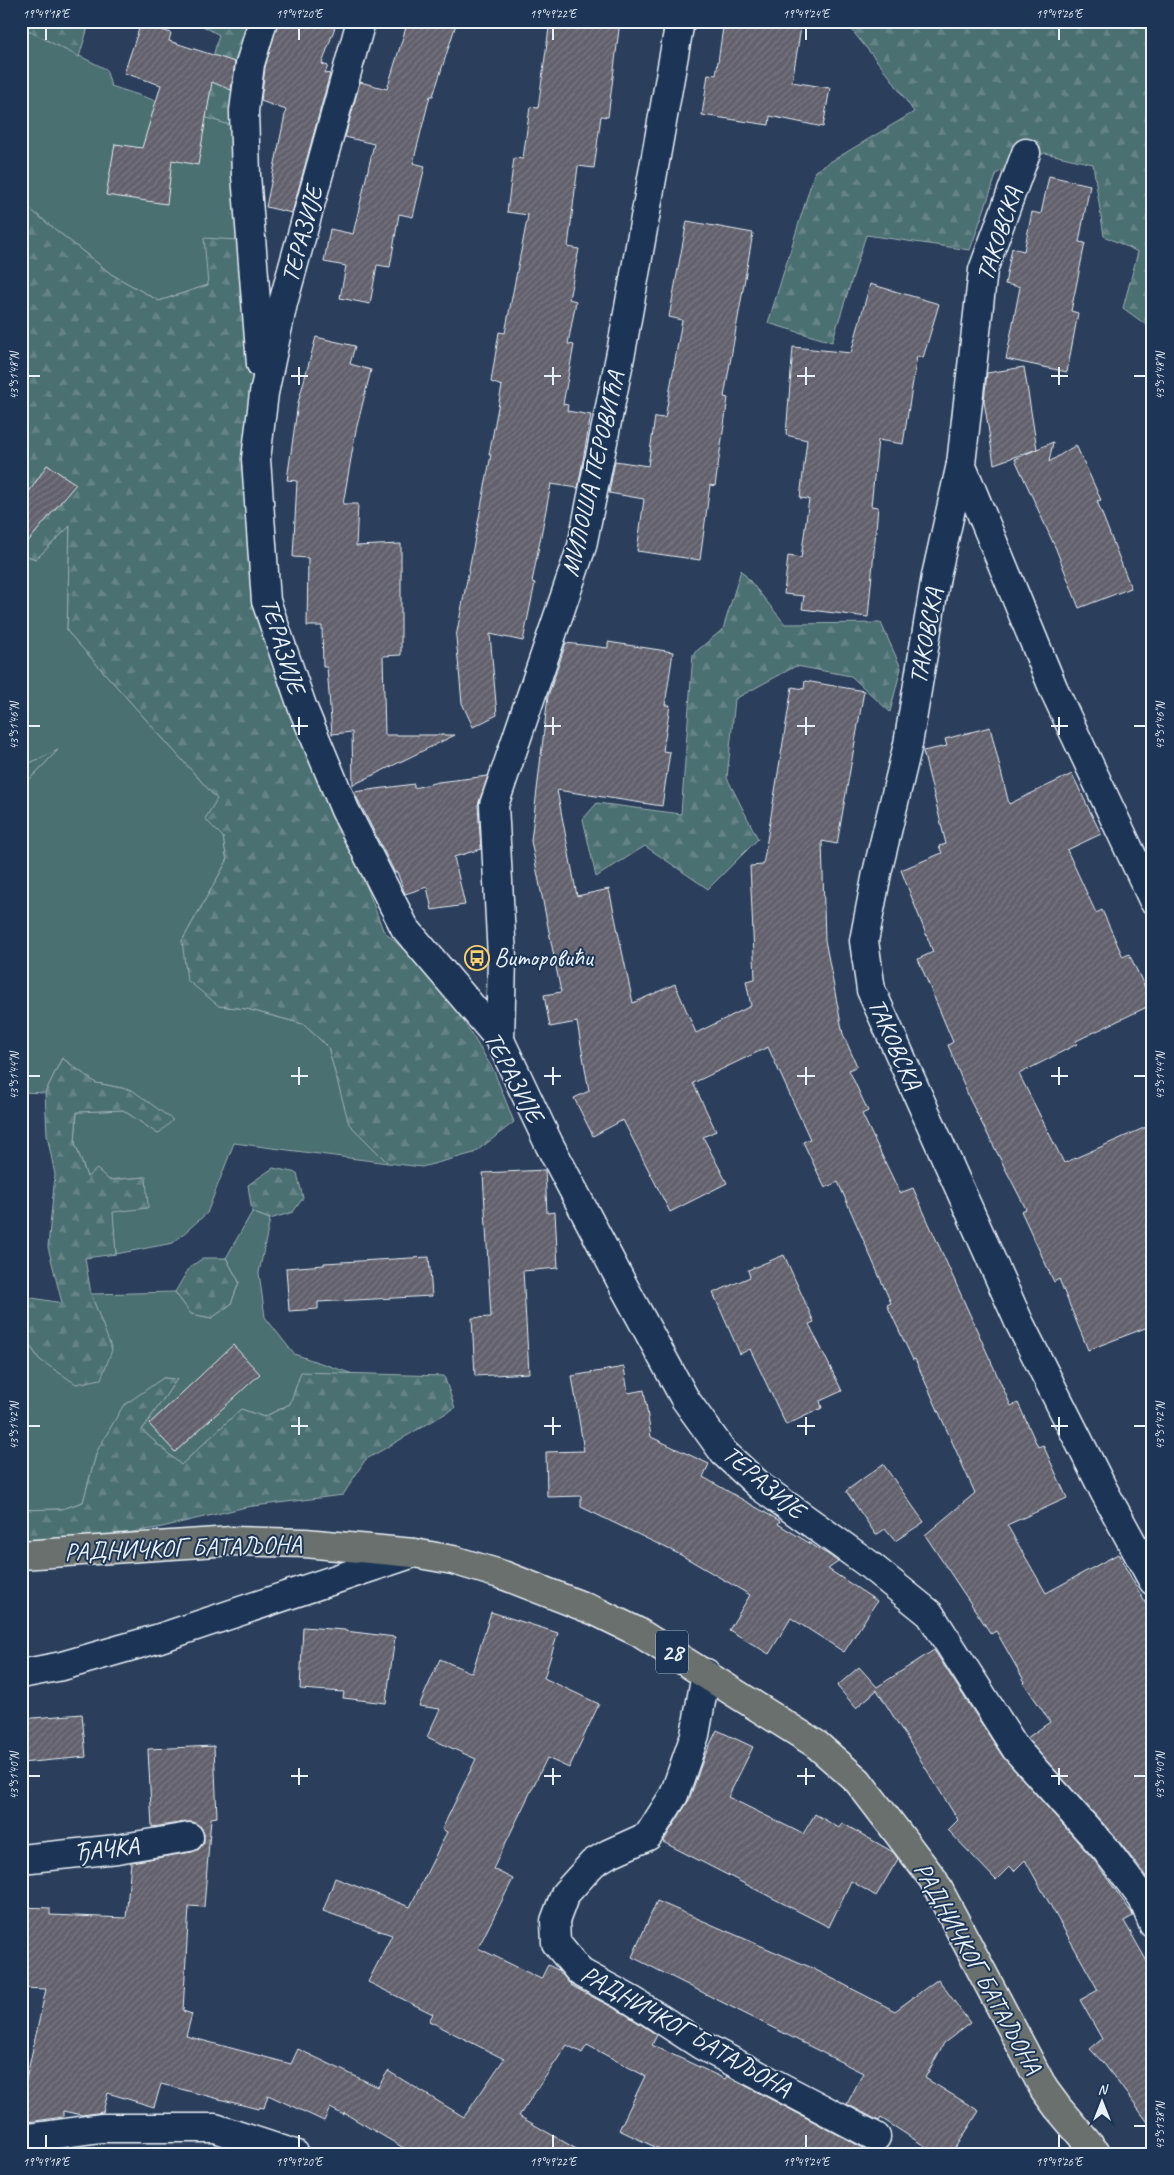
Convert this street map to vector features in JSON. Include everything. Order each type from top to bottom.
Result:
[{"type":"main road","name":"РАДНИЧКОГ БАТАЉОНА","points":[[21,1555],[232,1541],[305,1543],[414,1553],[452,1560],[503,1575],[595,1611],[638,1632],[706,1673],[816,1744],[858,1781],[920,1860],[947,1902],[1044,2089],[1097,2154]]},
{"type":"street","points":[[263,21],[250,64],[244,111],[246,175],[264,393]]},
{"type":"street","name":"ТЕРАЗИЈЕ","points":[[361,21],[283,303],[264,393],[256,460],[266,601],[302,706],[345,810],[405,928],[500,1040],[549,1144],[623,1285],[686,1399],[724,1453],[761,1486],[867,1563],[930,1614],[1016,1749],[1106,1850],[1143,1899],[1153,1924]]},
{"type":"street","name":"МИЛОША ПЕРОВИЋА","points":[[500,1040],[502,957],[494,805],[582,546],[622,347],[680,21]]},
{"type":"street","name":"ТАКОВСКА","points":[[1026,153],[983,270],[961,464],[936,576],[908,744],[877,873],[864,942],[871,990],[1019,1322],[1105,1493],[1153,1582]]},
{"type":"street","name":"ТАКОВСКА","points":[[961,464],[1054,690],[1153,900]]},
{"type":"street","points":[[21,1674],[62,1666],[160,1638],[414,1553]]},
{"type":"street","name":"РАДНИЧКОГ БАТАЉОНА","points":[[706,1673],[695,1735],[674,1795],[648,1836],[593,1863],[565,1894],[555,1921],[556,1943],[580,1972],[633,2001],[701,2045],[876,2137]]},
{"type":"street","name":"ЂАЧКА","points":[[21,1859],[118,1850],[190,1837]]},
{"type":"street","points":[[21,2139],[102,2128],[216,2128],[295,2154]]},
{"type":"green space","points":[[21,21],[90,21],[79,57],[21,27]]},
{"type":"green space","points":[[194,21],[251,21],[230,125],[197,115],[219,35]]},
{"type":"green space","points":[[846,21],[1153,21],[1153,330],[1123,308],[1138,252],[1104,236],[1093,164],[1045,153],[997,173],[970,250],[866,235],[832,342],[768,323],[815,171],[914,112],[890,77]]},
{"type":"green space","points":[[21,27],[106,69],[111,86],[230,125],[238,240],[208,285],[159,301],[111,274],[21,202]]},
{"type":"green space","points":[[21,202],[111,274],[159,301],[208,285],[204,238],[238,240],[258,395],[270,628],[383,930],[443,987],[494,1071],[514,1122],[474,1153],[422,1167],[388,1163],[349,1124],[328,1047],[303,1024],[247,1009],[219,1006],[187,980],[182,941],[227,861],[223,837],[205,819],[217,799],[67,631],[70,526],[36,559],[21,554]]},
{"type":"green space","points":[[70,526],[67,631],[217,799],[227,861],[182,941],[219,1006],[247,1009],[303,1024],[328,1047],[350,1124],[388,1163],[234,1143],[207,1213],[173,1243],[116,1254],[112,1212],[145,1177],[109,1180],[87,1177],[75,1143],[77,1112],[123,1110],[158,1134],[132,1090],[96,1083],[62,1058],[45,1093],[21,1092],[21,788],[57,751],[21,767],[21,554],[36,559]]},
{"type":"green space","points":[[741,570],[785,624],[881,623],[901,668],[890,712],[851,676],[796,666],[735,699],[727,778],[758,839],[708,889],[645,846],[596,877],[583,819],[597,803],[681,814],[693,654],[723,629]]},
{"type":"green space","points":[[58,750],[21,788],[21,767]]},
{"type":"green space","points":[[62,1058],[96,1083],[132,1090],[173,1120],[158,1134],[123,1110],[77,1112],[75,1143],[87,1177],[97,1169],[109,1180],[146,1177],[148,1208],[113,1212],[116,1254],[85,1258],[91,1294],[112,1350],[101,1379],[76,1384],[40,1360],[21,1333],[21,1296],[62,1303],[48,1247],[55,1175],[47,1135],[45,1093]]},
{"type":"green space","points":[[273,1168],[297,1173],[303,1198],[293,1212],[270,1219],[252,1212],[248,1185]]},
{"type":"green space","points":[[252,1212],[270,1219],[259,1273],[265,1317],[294,1354],[353,1374],[301,1373],[290,1404],[264,1417],[241,1409],[181,1465],[142,1430],[177,1379],[163,1378],[97,1451],[83,1502],[62,1509],[21,1510],[21,1333],[40,1360],[111,1350],[91,1294],[175,1292],[191,1314],[212,1318],[231,1304],[239,1282],[226,1258]]},
{"type":"green space","points":[[203,1258],[226,1258],[239,1282],[231,1304],[212,1318],[191,1314],[175,1292],[189,1268]]},
{"type":"green space","points":[[301,1372],[444,1376],[455,1408],[365,1460],[343,1495],[246,1507],[158,1528],[62,1543],[21,1540],[21,1510],[62,1509],[83,1502],[97,1451],[123,1406],[163,1378],[177,1379],[142,1430],[181,1465],[241,1409],[264,1417],[290,1404]]},
{"type":"building","points":[[278,21],[337,21],[322,64],[328,66],[325,73],[330,74],[292,213],[266,207],[286,110],[261,101],[265,67]]},
{"type":"building","points":[[408,21],[457,21],[433,96],[430,96],[413,163],[425,166],[413,217],[399,214],[390,267],[377,265],[370,304],[340,298],[346,266],[324,262],[330,229],[353,234],[374,144],[345,137],[360,82],[387,89]]},
{"type":"building","points":[[550,21],[620,21],[608,117],[601,116],[594,168],[578,166],[568,247],[579,249],[569,299],[576,301],[568,344],[574,345],[563,404],[568,405],[567,411],[591,415],[578,488],[551,484],[532,582],[535,583],[523,641],[490,634],[497,715],[473,727],[462,703],[456,637],[491,455],[489,455],[502,386],[491,382],[499,332],[505,333],[528,215],[507,212],[514,158],[523,159],[530,107],[538,108]]},
{"type":"building","points":[[724,21],[802,21],[792,82],[830,88],[823,127],[770,116],[769,125],[702,115],[708,74],[716,75]]},
{"type":"building","points":[[141,23],[171,33],[169,41],[235,62],[231,90],[212,82],[198,165],[172,160],[167,204],[106,195],[115,144],[142,148],[161,85],[124,73]]},
{"type":"building","points":[[1049,176],[1090,185],[1079,242],[1085,243],[1071,311],[1078,313],[1067,372],[1006,359],[1020,287],[1005,284],[1012,248],[1024,251],[1032,212],[1041,214]]},
{"type":"building","points":[[687,221],[753,233],[724,397],[728,398],[715,486],[710,485],[700,560],[637,551],[644,499],[609,493],[615,461],[648,466],[655,417],[665,418],[682,320],[669,317]]},
{"type":"building","points":[[870,284],[939,304],[923,358],[917,356],[903,444],[878,440],[871,506],[878,507],[868,617],[802,609],[804,596],[784,594],[788,556],[801,558],[809,499],[800,498],[807,440],[786,435],[793,347],[851,353]]},
{"type":"building","points":[[316,337],[355,346],[350,364],[371,370],[356,430],[343,504],[358,504],[356,546],[401,544],[401,655],[383,656],[385,735],[455,735],[353,785],[352,732],[332,734],[327,667],[323,667],[322,626],[307,626],[308,558],[293,557],[297,481],[287,480],[298,403]]},
{"type":"building","points":[[1024,367],[1037,449],[994,464],[984,401],[987,373]]},
{"type":"building","points":[[1053,442],[1049,462],[1076,445],[1101,500],[1097,501],[1131,588],[1079,608],[1056,549],[1015,459]]},
{"type":"building","points":[[47,465],[76,484],[21,550],[21,504]]},
{"type":"building","points":[[608,642],[673,652],[665,705],[670,705],[663,751],[670,752],[662,806],[557,790],[577,896],[609,889],[633,1003],[675,984],[696,1033],[751,1006],[746,981],[755,979],[750,866],[763,865],[792,687],[804,689],[805,681],[864,691],[837,844],[822,841],[825,940],[843,1034],[857,1066],[849,1070],[868,1111],[862,1114],[900,1193],[913,1188],[1011,1406],[1018,1403],[1038,1447],[1043,1445],[1067,1498],[1007,1525],[1046,1593],[1118,1554],[1153,1617],[1153,1882],[1151,1883],[1118,1840],[1028,1740],[1027,1738],[1050,1722],[1024,1683],[996,1631],[991,1634],[925,1535],[975,1493],[915,1359],[913,1360],[887,1305],[891,1303],[838,1182],[825,1188],[803,1142],[810,1139],[768,1047],[693,1083],[716,1131],[703,1137],[727,1183],[670,1212],[623,1120],[593,1136],[574,1098],[589,1091],[577,1022],[550,1027],[544,995],[561,992],[531,841],[548,696],[566,643],[608,648]]},
{"type":"building","points":[[990,727],[1009,804],[1072,774],[1101,834],[1067,850],[1096,913],[1102,910],[1123,957],[1129,954],[1153,1004],[1076,1041],[1077,1044],[1019,1074],[1064,1163],[1153,1124],[1153,1325],[1088,1350],[1059,1279],[1054,1282],[1021,1211],[1026,1209],[970,1100],[948,1045],[953,1042],[918,959],[933,952],[901,870],[942,853],[939,846],[946,844],[923,751],[947,746],[945,739]]},
{"type":"building","points":[[488,776],[478,805],[481,849],[454,857],[465,905],[432,910],[427,887],[405,894],[397,872],[395,873],[354,792],[414,784],[414,788],[438,782]]},
{"type":"building","points":[[545,1170],[547,1213],[555,1212],[558,1268],[523,1271],[529,1373],[475,1376],[472,1318],[491,1317],[483,1173]]},
{"type":"building","points":[[784,1255],[814,1322],[809,1324],[842,1391],[820,1401],[822,1408],[786,1425],[750,1349],[740,1354],[713,1293],[750,1277],[748,1270]]},
{"type":"building","points":[[429,1257],[432,1296],[318,1302],[318,1309],[289,1311],[286,1268],[324,1265],[324,1263]]},
{"type":"building","points":[[233,1345],[260,1374],[175,1452],[149,1424]]},
{"type":"building","points":[[624,1367],[628,1393],[644,1390],[651,1437],[709,1464],[703,1477],[780,1521],[778,1524],[829,1555],[838,1562],[828,1569],[877,1601],[844,1652],[791,1618],[769,1654],[729,1630],[750,1595],[681,1555],[581,1507],[581,1496],[547,1497],[546,1452],[584,1451],[572,1376]]},
{"type":"building","points":[[883,1464],[924,1522],[895,1541],[885,1529],[876,1535],[846,1491]]},
{"type":"building","points":[[491,1612],[558,1633],[544,1678],[599,1704],[569,1768],[547,1758],[493,1869],[513,1879],[478,1948],[541,1979],[548,1965],[558,1970],[572,1986],[625,2014],[657,2035],[652,2045],[725,2079],[727,2076],[878,2154],[670,2154],[619,2130],[645,2076],[587,2045],[582,2053],[567,2045],[519,2116],[585,2154],[414,2154],[344,2113],[344,2115],[330,2108],[324,2121],[268,2095],[264,2108],[259,2107],[258,2109],[161,2084],[154,2107],[108,2093],[103,2112],[82,2115],[63,2111],[63,2117],[21,2123],[21,2103],[46,1989],[21,1988],[21,1907],[50,1908],[50,1915],[126,1918],[131,1862],[192,1852],[199,1849],[204,1842],[204,1834],[201,1827],[194,1822],[152,1827],[148,1749],[214,1746],[217,1817],[211,1818],[204,1907],[189,1906],[183,2011],[192,2014],[186,2036],[291,2064],[298,2049],[378,2087],[388,2071],[464,2117],[504,2059],[429,2021],[433,2014],[368,1982],[392,1935],[323,1911],[335,1878],[410,1907],[447,1832],[442,1829],[476,1759],[427,1737],[440,1709],[419,1706],[440,1659],[472,1673]]},
{"type":"building","points":[[303,1627],[345,1630],[395,1637],[386,1703],[343,1698],[344,1692],[300,1689]]},
{"type":"building","points":[[934,1650],[1003,1757],[1094,1860],[1132,1913],[1133,1916],[1124,1921],[1153,1972],[1153,2129],[1105,2065],[1090,2049],[1102,2039],[1080,2000],[1098,1990],[1025,1860],[1014,1871],[1010,1866],[996,1880],[948,1830],[958,1820],[877,1690],[856,1708],[837,1686],[859,1667],[877,1687]]},
{"type":"building","points":[[82,1714],[86,1757],[21,1763],[21,1719]]},
{"type":"building","points":[[717,1730],[753,1747],[728,1797],[803,1834],[815,1814],[839,1828],[842,1823],[893,1852],[898,1859],[876,1896],[851,1881],[829,1927],[663,1842],[689,1800],[704,1757]]},
{"type":"building","points":[[657,1901],[810,1967],[895,2011],[938,1979],[970,2023],[944,2043],[925,2078],[979,2111],[952,2154],[937,2154],[881,2118],[879,2121],[847,2104],[863,2073],[632,1957]]},
{"type":"building","points":[[61,2149],[61,2154],[28,2154]]},
{"type":"place","name":"Виторовићи","points":[[477,958]]}]
